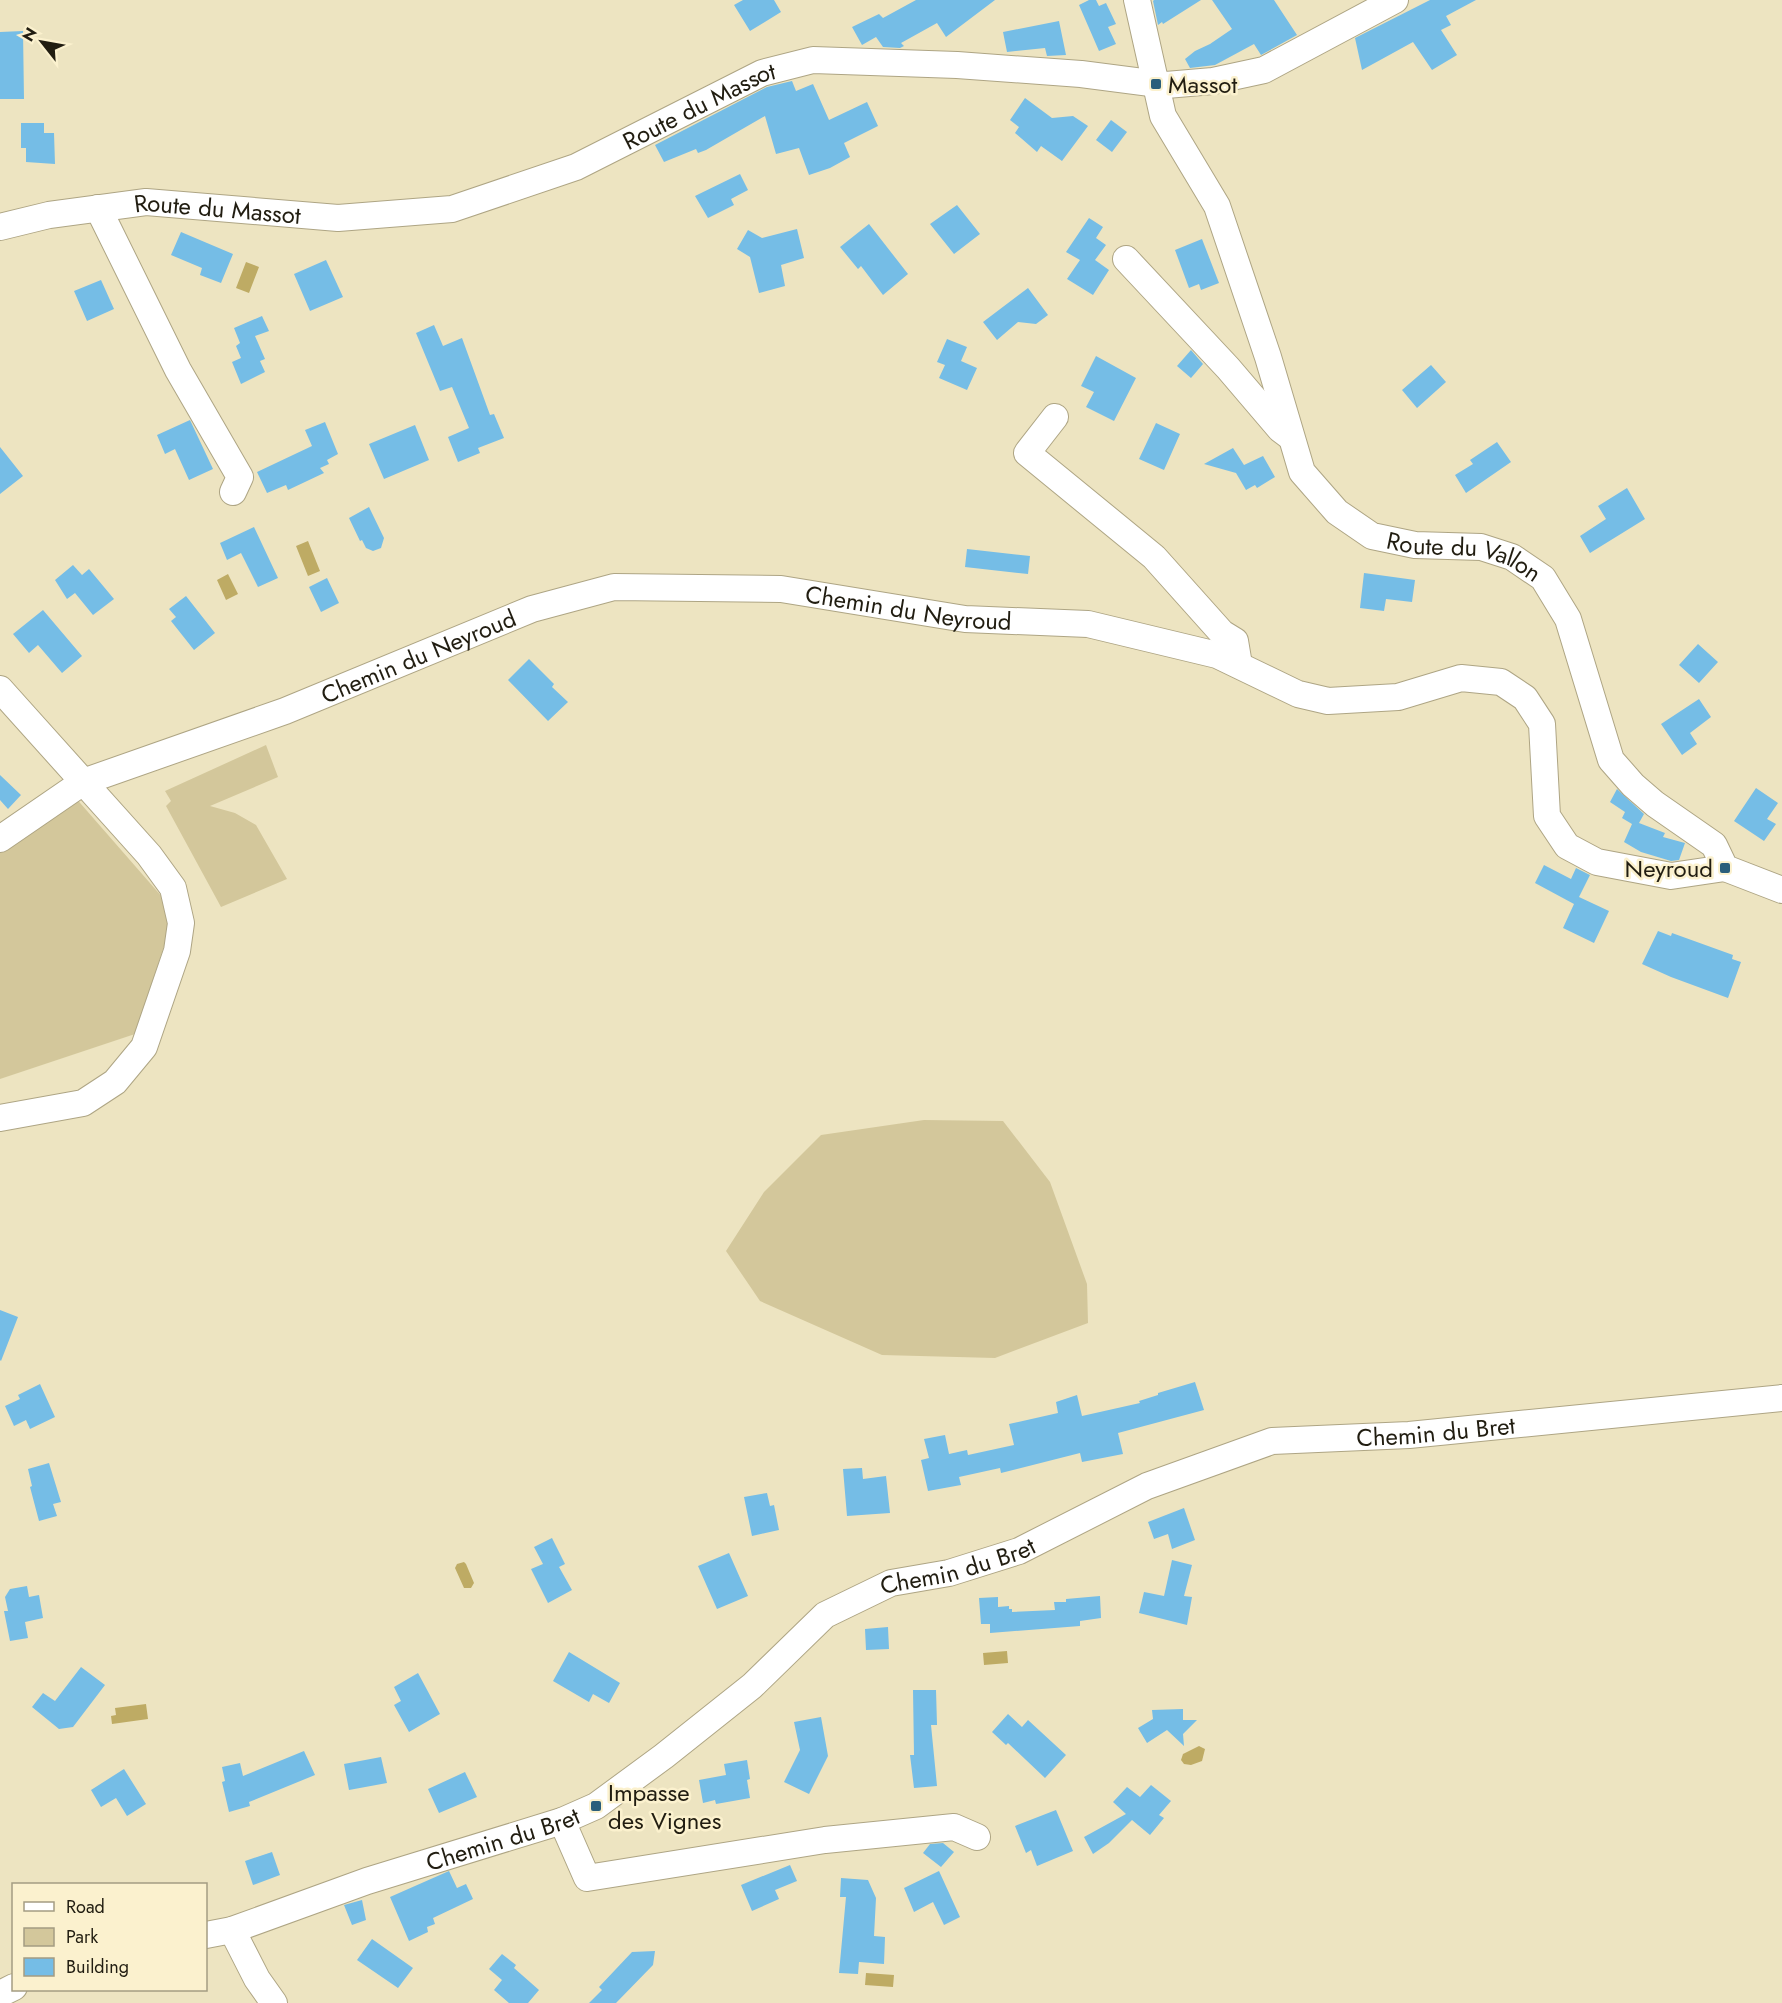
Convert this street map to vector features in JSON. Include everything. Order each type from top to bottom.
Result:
[{"type":"street","name":"Route du Vallon","points":[[1137,0],[1163,116],[1217,206],[1268,357],[1302,472],[1337,512],[1372,536],[1415,545],[1481,547],[1512,557],[1543,578],[1568,619],[1611,760],[1633,785],[1655,804],[1714,845],[1725,868]]},
{"type":"street","name":"Route du Massot","points":[[0,227],[49,215],[146,202],[338,218],[452,209],[576,167],[762,73],[813,60],[968,66],[1081,74],[1156,84],[1213,81],[1264,70],[1395,0]]},
{"type":"street","points":[[98,208],[178,370],[240,477],[233,492]]},
{"type":"street","points":[[1126,259],[1228,368],[1280,429],[1292,438]]},
{"type":"street","points":[[1055,417],[1027,453],[1154,557],[1222,633],[1235,641],[1239,665]]},
{"type":"street","name":"Chemin du Neyroud","points":[[0,839],[83,782],[285,711],[532,609],[614,587],[782,589],[965,620],[1088,624],[1217,655],[1298,694],[1328,701],[1398,697],[1461,678],[1501,682],[1526,698],[1542,724],[1547,816],[1567,846],[1597,862],[1671,876],[1725,868]]},
{"type":"street","points":[[0,689],[148,855],[173,888],[181,923],[177,951],[144,1047],[115,1082],[83,1103],[0,1118]]},
{"type":"street","points":[[1725,868],[1777,887]]},
{"type":"street","name":"Chemin du Bret","points":[[207,1935],[232,1930],[367,1881],[561,1821],[596,1806],[664,1756],[752,1686],[825,1615],[891,1582],[949,1573],[1018,1551],[1147,1486],[1272,1441],[1409,1435],[1782,1398]]},
{"type":"street","points":[[561,1821],[587,1878],[825,1840],[954,1827],[977,1837]]},
{"type":"street","points":[[232,1930],[257,1979],[274,2003]]},
{"type":"green space","points":[[266,745],[278,777],[210,806],[235,813],[256,825],[287,879],[221,907],[166,806],[171,801],[165,791]]},
{"type":"green space","points":[[74,796],[163,898],[169,931],[135,1034],[0,1079],[0,844]]},
{"type":"green space","points":[[924,1120],[1003,1121],[1050,1182],[1087,1284],[1088,1323],[995,1358],[882,1355],[760,1301],[726,1251],[764,1192],[821,1135]]},
{"type":"shaded area","points":[[246,262],[259,267],[249,293],[236,288]]},
{"type":"shaded area","points":[[308,541],[320,571],[308,576],[296,546]]},
{"type":"shaded area","points":[[228,574],[238,594],[226,600],[217,580]]},
{"type":"shaded area","points":[[464,1562],[474,1583],[471,1588],[464,1588],[455,1568],[457,1564]]},
{"type":"shaded area","points":[[1007,1651],[1008,1663],[984,1665],[983,1653]]},
{"type":"shaded area","points":[[146,1704],[148,1719],[112,1724],[111,1716],[116,1715],[115,1708]]},
{"type":"shaded area","points":[[1199,1746],[1205,1749],[1202,1761],[1191,1765],[1184,1764],[1181,1760],[1183,1754]]},
{"type":"shaded area","points":[[866,1973],[894,1975],[893,1987],[865,1985]]},
{"type":"building","points":[[743,0],[774,0],[781,12],[750,31],[734,5]]},
{"type":"building","points":[[916,0],[995,0],[946,37],[937,23],[901,43],[904,46],[900,48],[883,47],[876,37],[862,45],[852,27],[879,14],[883,18]]},
{"type":"building","points":[[1089,0],[1096,0],[1099,6],[1106,3],[1116,24],[1108,27],[1116,44],[1099,51],[1079,5]]},
{"type":"building","points":[[1154,0],[1201,0],[1158,25]]},
{"type":"building","points":[[1212,0],[1274,0],[1297,35],[1261,55],[1254,44],[1215,65],[1190,68],[1185,59],[1232,29]]},
{"type":"building","points":[[1430,0],[1476,0],[1446,16],[1451,25],[1441,30],[1457,55],[1432,70],[1413,42],[1362,70],[1355,38]]},
{"type":"building","points":[[1059,21],[1066,55],[1047,56],[1045,48],[1007,52],[1003,32]]},
{"type":"building","points":[[23,31],[24,99],[0,99],[0,32]]},
{"type":"building","points":[[792,81],[796,91],[813,84],[829,120],[867,102],[878,126],[844,143],[850,157],[830,168],[809,175],[799,148],[776,154],[765,116],[706,150],[698,153],[696,149],[664,162],[655,145],[767,87]]},
{"type":"building","points":[[1025,98],[1052,118],[1073,116],[1088,126],[1062,161],[1041,146],[1037,152],[1015,133],[1019,127],[1010,120]]},
{"type":"building","points":[[1111,120],[1127,132],[1112,152],[1096,140]]},
{"type":"building","points":[[21,123],[44,123],[44,133],[54,133],[55,164],[26,162],[26,148],[21,148]]},
{"type":"building","points":[[740,174],[748,190],[731,199],[734,205],[708,218],[695,196]]},
{"type":"building","points":[[957,205],[980,234],[954,254],[930,224]]},
{"type":"building","points":[[1089,218],[1103,227],[1096,238],[1106,245],[1095,260],[1109,270],[1093,295],[1067,279],[1080,260],[1066,252]]},
{"type":"building","points":[[869,224],[908,274],[883,295],[861,266],[858,269],[840,247]]},
{"type":"building","points":[[797,229],[804,258],[781,265],[785,286],[759,293],[750,257],[737,249],[748,230],[762,238]]},
{"type":"building","points":[[181,232],[233,254],[221,283],[200,275],[202,268],[171,255]]},
{"type":"building","points":[[1202,239],[1219,283],[1201,290],[1199,284],[1189,288],[1175,250]]},
{"type":"building","points":[[326,260],[343,297],[310,311],[294,274]]},
{"type":"building","points":[[101,280],[114,309],[87,321],[74,291]]},
{"type":"building","points":[[1028,288],[1048,315],[1036,324],[1018,322],[997,340],[983,322]]},
{"type":"building","points":[[262,316],[269,331],[255,336],[265,359],[260,361],[265,372],[241,384],[232,362],[241,358],[236,346],[240,343],[234,328]]},
{"type":"building","points":[[434,325],[443,346],[462,338],[490,415],[494,414],[504,438],[478,448],[480,453],[458,462],[448,437],[469,428],[452,387],[440,391],[416,333]]},
{"type":"building","points":[[947,339],[967,347],[961,361],[977,368],[967,390],[939,378],[945,365],[937,362]]},
{"type":"building","points":[[1191,350],[1203,364],[1191,378],[1177,366]]},
{"type":"building","points":[[1096,356],[1136,378],[1114,421],[1086,407],[1094,392],[1081,386]]},
{"type":"building","points":[[1431,365],[1446,382],[1417,408],[1402,390]]},
{"type":"building","points":[[190,420],[213,469],[189,480],[175,449],[165,454],[157,435]]},
{"type":"building","points":[[325,422],[338,454],[327,460],[329,464],[320,468],[324,473],[288,490],[286,485],[267,493],[257,472],[312,446],[305,430]]},
{"type":"building","points":[[1156,423],[1180,434],[1164,470],[1139,459]]},
{"type":"building","points":[[415,425],[429,460],[384,479],[369,444]]},
{"type":"building","points":[[1497,442],[1511,462],[1466,493],[1455,475],[1473,464],[1470,460]]},
{"type":"building","points":[[0,447],[23,476],[0,494]]},
{"type":"building","points":[[1233,448],[1244,465],[1263,456],[1275,477],[1257,488],[1255,485],[1246,490],[1236,473],[1204,464]]},
{"type":"building","points":[[1627,488],[1645,519],[1590,553],[1580,536],[1606,519],[1598,506]]},
{"type":"building","points":[[369,507],[384,538],[381,548],[373,551],[366,548],[362,540],[360,541],[349,518]]},
{"type":"building","points":[[254,527],[278,578],[258,587],[241,553],[227,560],[220,543]]},
{"type":"building","points":[[967,549],[1030,556],[1028,574],[965,567]]},
{"type":"building","points":[[73,565],[82,575],[89,569],[114,599],[93,615],[75,593],[67,599],[55,580]]},
{"type":"building","points":[[1364,573],[1415,580],[1412,602],[1386,599],[1384,611],[1360,608]]},
{"type":"building","points":[[327,578],[339,603],[321,612],[309,587]]},
{"type":"building","points":[[186,596],[215,633],[194,650],[171,621],[176,617],[169,609]]},
{"type":"building","points":[[43,610],[82,656],[62,673],[38,645],[29,653],[13,634]]},
{"type":"building","points":[[1698,644],[1718,662],[1699,683],[1679,665]]},
{"type":"building","points":[[529,659],[568,702],[548,721],[508,680]]},
{"type":"building","points":[[1699,699],[1711,717],[1690,733],[1697,744],[1682,755],[1661,724]]},
{"type":"building","points":[[0,775],[21,795],[8,809],[0,800]]},
{"type":"building","points":[[1756,788],[1778,803],[1767,819],[1776,824],[1764,841],[1734,821]]},
{"type":"building","points":[[1617,789],[1644,814],[1639,823],[1665,833],[1663,837],[1685,843],[1679,860],[1671,861],[1641,852],[1624,842],[1632,824],[1622,818],[1625,812],[1610,802]]},
{"type":"building","points":[[1544,865],[1571,879],[1576,868],[1590,875],[1579,897],[1609,911],[1594,943],[1563,928],[1574,904],[1535,883]]},
{"type":"building","points":[[1658,931],[1671,936],[1672,933],[1733,955],[1732,959],[1741,962],[1728,998],[1642,964]]},
{"type":"building","points":[[0,1310],[18,1317],[1,1361],[0,1360]]},
{"type":"building","points":[[1195,1382],[1204,1410],[1118,1433],[1123,1454],[1082,1462],[1080,1453],[1001,1473],[1000,1468],[959,1477],[961,1485],[928,1491],[921,1460],[929,1458],[924,1439],[945,1435],[949,1454],[967,1450],[968,1455],[1014,1445],[1009,1424],[1058,1413],[1056,1402],[1077,1395],[1082,1416],[1140,1403],[1139,1401],[1158,1395],[1158,1393]]},
{"type":"building","points":[[40,1384],[55,1417],[30,1429],[26,1420],[14,1426],[5,1406],[20,1399],[18,1395]]},
{"type":"building","points":[[49,1463],[61,1502],[53,1504],[57,1516],[39,1521],[28,1469]]},
{"type":"building","points":[[862,1468],[863,1479],[886,1476],[890,1513],[847,1516],[843,1469]]},
{"type":"building","points":[[767,1493],[770,1506],[774,1505],[779,1530],[752,1536],[744,1497]]},
{"type":"building","points":[[1184,1508],[1195,1540],[1172,1549],[1168,1534],[1154,1539],[1148,1522]]},
{"type":"building","points":[[552,1538],[565,1564],[559,1567],[572,1590],[548,1603],[531,1569],[543,1564],[534,1547]]},
{"type":"building","points":[[729,1553],[748,1596],[717,1609],[698,1566]]},
{"type":"building","points":[[1172,1560],[1192,1565],[1184,1596],[1192,1597],[1187,1625],[1139,1613],[1144,1592],[1164,1596]]},
{"type":"building","points":[[27,1586],[29,1597],[39,1595],[43,1618],[25,1622],[28,1638],[10,1641],[4,1611],[8,1611],[5,1597],[10,1589]]},
{"type":"building","points":[[1100,1596],[1101,1618],[1080,1621],[1080,1626],[990,1633],[990,1624],[981,1624],[979,1598],[998,1597],[998,1607],[1009,1606],[1012,1612],[1055,1610],[1054,1602]]},
{"type":"building","points":[[888,1627],[889,1649],[866,1650],[865,1629]]},
{"type":"building","points":[[569,1652],[620,1683],[609,1703],[593,1694],[589,1702],[553,1681]]},
{"type":"building","points":[[81,1667],[105,1685],[73,1727],[59,1729],[32,1707],[43,1693],[55,1701]]},
{"type":"building","points":[[418,1673],[440,1714],[409,1732],[394,1705],[401,1701],[394,1687]]},
{"type":"building","points":[[913,1690],[936,1690],[937,1725],[931,1725],[937,1786],[914,1788],[910,1755],[914,1755]]},
{"type":"building","points":[[1183,1709],[1183,1720],[1197,1720],[1183,1734],[1184,1746],[1167,1730],[1147,1743],[1138,1728],[1153,1719],[1152,1710]]},
{"type":"building","points":[[1008,1714],[1022,1727],[1028,1720],[1066,1755],[1045,1778],[1008,1743],[1006,1745],[992,1732]]},
{"type":"building","points":[[821,1717],[828,1756],[809,1794],[784,1782],[800,1750],[794,1722]]},
{"type":"building","points":[[304,1751],[315,1775],[249,1802],[250,1806],[229,1812],[222,1782],[225,1781],[222,1767],[240,1763],[243,1776]]},
{"type":"building","points":[[381,1757],[387,1783],[349,1790],[344,1764]]},
{"type":"building","points":[[747,1760],[750,1798],[716,1804],[715,1800],[703,1803],[699,1780],[726,1775],[724,1764]]},
{"type":"building","points":[[124,1769],[146,1804],[127,1816],[116,1798],[101,1807],[91,1790]]},
{"type":"building","points":[[465,1772],[477,1797],[439,1813],[428,1789]]},
{"type":"building","points":[[1151,1785],[1171,1801],[1159,1815],[1164,1818],[1150,1835],[1132,1820],[1109,1843],[1093,1854],[1084,1837],[1126,1814],[1113,1802],[1127,1787],[1140,1797]]},
{"type":"building","points":[[1056,1810],[1073,1851],[1037,1866],[1031,1850],[1026,1853],[1015,1826]]},
{"type":"building","points":[[943,1843],[954,1852],[941,1867],[923,1853],[930,1844]]},
{"type":"building","points":[[272,1852],[280,1875],[253,1885],[245,1861]]},
{"type":"building","points":[[790,1865],[797,1881],[775,1890],[779,1899],[752,1911],[741,1885]]},
{"type":"building","points":[[449,1871],[457,1888],[466,1884],[473,1899],[433,1918],[435,1924],[427,1927],[428,1932],[409,1941],[390,1897]]},
{"type":"building","points":[[939,1871],[960,1917],[944,1925],[933,1902],[914,1912],[904,1888]]},
{"type":"building","points":[[841,1878],[868,1880],[876,1898],[874,1936],[885,1937],[884,1964],[859,1962],[858,1974],[839,1973],[846,1897],[840,1897]]},
{"type":"building","points":[[362,1900],[366,1920],[352,1925],[344,1905]]},
{"type":"building","points":[[372,1939],[413,1968],[398,1988],[357,1960]]},
{"type":"building","points":[[655,1951],[653,1965],[616,2003],[589,2003],[602,1990],[599,1987],[632,1952]]},
{"type":"building","points":[[502,1954],[516,1965],[514,1968],[539,1990],[528,2003],[509,2003],[494,1990],[502,1980],[489,1969]]},
{"type":"place","name":"Massot","points":[[1156,84]]},
{"type":"place","name":"Neyroud","points":[[1725,868]]},
{"type":"place","name":"Impasse des Vignes","points":[[596,1806]]}]
